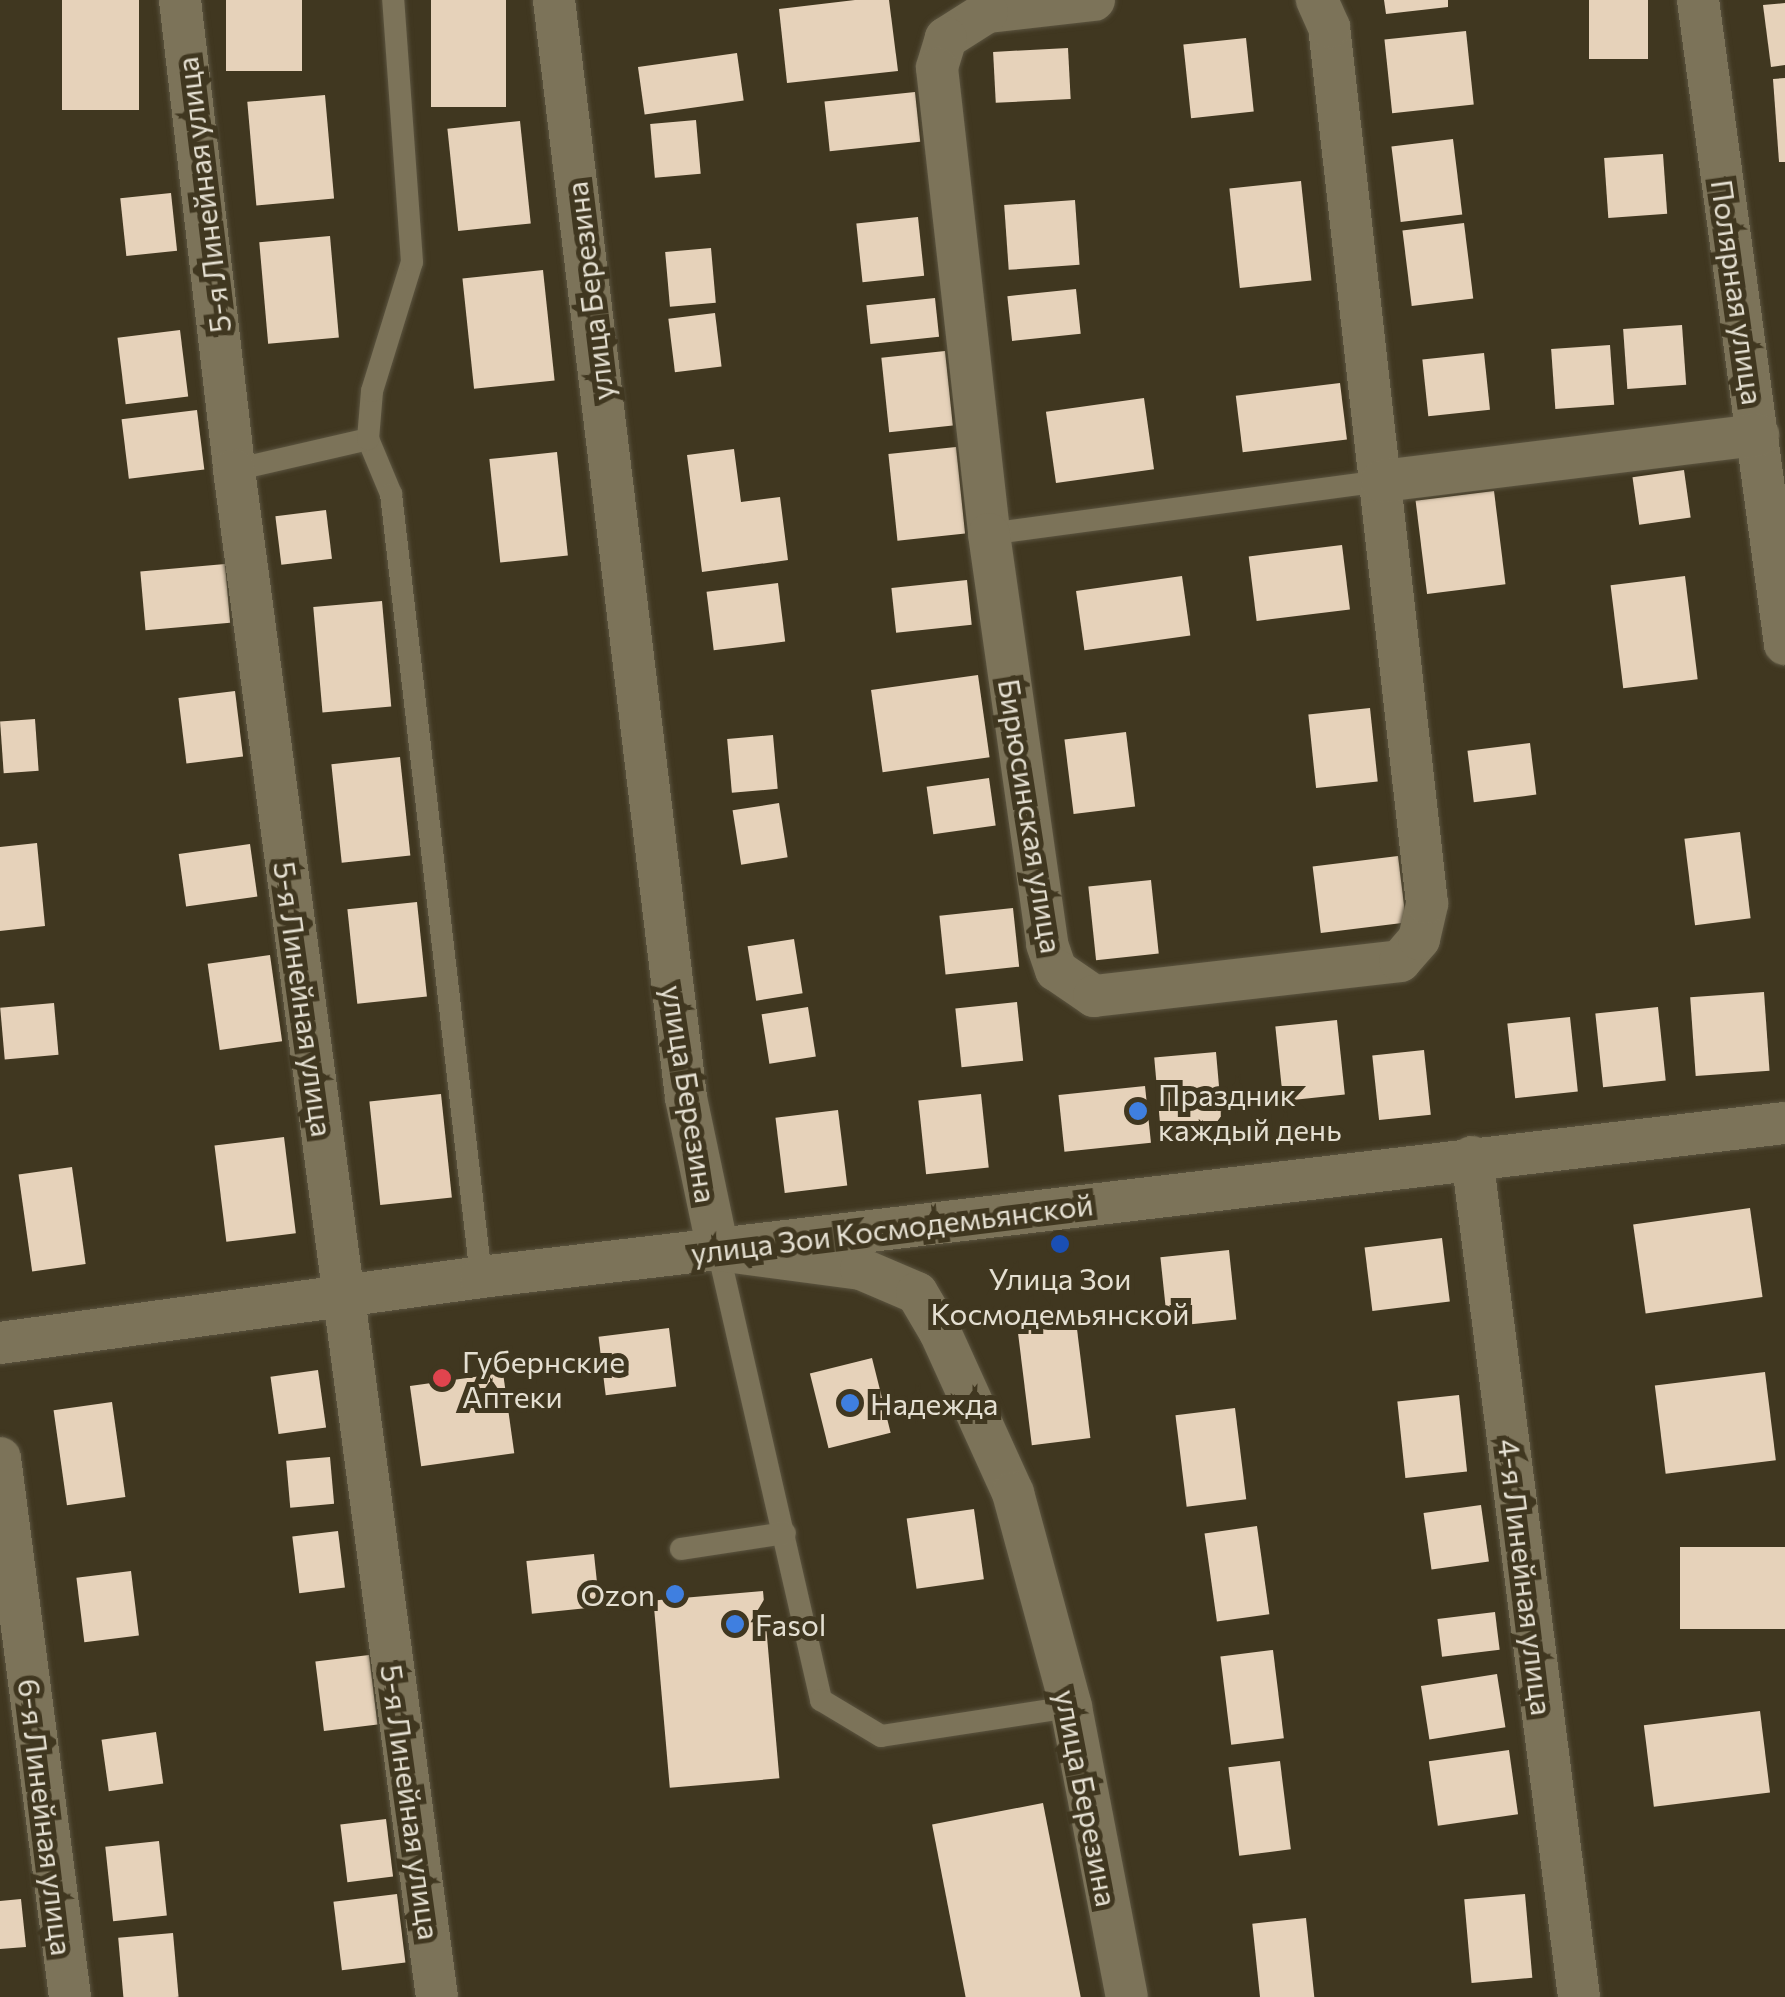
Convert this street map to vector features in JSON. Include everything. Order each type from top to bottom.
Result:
[{"type":"street","name":"5-я Линейная улица","points":[[180,0],[234,470],[438,1997]]},
{"type":"street","name":"улица Березина","points":[[554,0],[686,1098],[718,1250],[861,1269],[917,1292],[960,1371],[1013,1493],[1071,1707],[1127,1997]]},
{"type":"street","name":"Бирюсинская улица","points":[[1094,0],[987,12],[946,38],[937,68],[990,534],[1056,970],[1094,996],[1400,961],[1419,939],[1428,903],[1329,27],[1317,0]]},
{"type":"street","name":"Полярная улица","points":[[1698,0],[1785,644]]},
{"type":"street","points":[[1382,481],[1758,434]]},
{"type":"street","name":"улица Зои Космодемьянской","points":[[0,1343],[481,1277],[1472,1157],[1785,1124]]},
{"type":"street","name":"4-я Линейная улица","points":[[1472,1157],[1579,1997]]},
{"type":"street","name":"6-я Линейная улица","points":[[0,1458],[70,1997]]},
{"type":"lane","points":[[393,0],[412,262],[372,392],[368,439],[391,494],[481,1277]]},
{"type":"lane","points":[[234,470],[368,439]]},
{"type":"lane","points":[[990,534],[1382,481]]},
{"type":"lane","points":[[718,1250],[821,1700],[882,1736],[1071,1707]]},
{"type":"lane","points":[[681,1548],[785,1533]]},
{"type":"building","points":[[62,0],[139,0],[139,110],[62,110]]},
{"type":"building","points":[[226,0],[302,0],[302,71],[226,71]]},
{"type":"building","points":[[431,0],[506,0],[506,107],[431,107]]},
{"type":"building","points":[[889,0],[898,71],[787,83],[779,9]]},
{"type":"building","points":[[1384,0],[1448,0],[1448,7],[1386,14]]},
{"type":"building","points":[[1589,0],[1648,0],[1648,59],[1589,59]]},
{"type":"building","points":[[1785,3],[1785,65],[1771,67],[1763,5]]},
{"type":"building","points":[[1466,31],[1474,105],[1392,113],[1384,40]]},
{"type":"building","points":[[1246,38],[1254,112],[1191,118],[1183,45]]},
{"type":"building","points":[[1068,48],[1071,99],[996,103],[993,52]]},
{"type":"building","points":[[737,53],[744,101],[645,114],[638,67]]},
{"type":"building","points":[[1785,78],[1785,162],[1779,162],[1773,79]]},
{"type":"building","points":[[915,92],[920,142],[830,151],[824,102]]},
{"type":"building","points":[[325,95],[334,199],[256,205],[247,102]]},
{"type":"building","points":[[696,120],[701,174],[655,178],[650,124]]},
{"type":"building","points":[[520,121],[531,223],[458,231],[447,129]]},
{"type":"building","points":[[1453,139],[1462,214],[1401,222],[1391,147]]},
{"type":"building","points":[[1663,154],[1667,214],[1608,218],[1604,158]]},
{"type":"building","points":[[1301,181],[1311,280],[1240,288],[1229,189]]},
{"type":"building","points":[[171,193],[177,251],[126,256],[120,198]]},
{"type":"building","points":[[1075,200],[1080,265],[1009,270],[1004,205]]},
{"type":"building","points":[[918,217],[924,276],[863,282],[856,223]]},
{"type":"building","points":[[1464,223],[1473,298],[1412,306],[1402,231]]},
{"type":"building","points":[[330,236],[339,338],[268,344],[259,242]]},
{"type":"building","points":[[711,248],[716,303],[670,307],[665,252]]},
{"type":"building","points":[[543,270],[555,380],[474,389],[462,278]]},
{"type":"building","points":[[1076,289],[1081,334],[1012,341],[1007,296]]},
{"type":"building","points":[[935,298],[939,337],[870,344],[866,305]]},
{"type":"building","points":[[715,313],[722,367],[675,372],[668,319]]},
{"type":"building","points":[[1682,325],[1686,385],[1627,389],[1623,329]]},
{"type":"building","points":[[180,330],[188,397],[126,404],[117,338]]},
{"type":"building","points":[[1610,345],[1614,405],[1555,409],[1551,349]]},
{"type":"building","points":[[945,351],[953,426],[889,432],[881,358]]},
{"type":"building","points":[[1484,353],[1490,410],[1428,416],[1422,359]]},
{"type":"building","points":[[1340,383],[1347,440],[1243,452],[1236,396]]},
{"type":"building","points":[[1144,398],[1154,469],[1056,483],[1046,412]]},
{"type":"building","points":[[197,410],[204,470],[129,479],[122,419]]},
{"type":"building","points":[[956,447],[965,534],[897,541],[888,454]]},
{"type":"building","points":[[734,449],[741,502],[780,497],[788,560],[702,572],[687,455]]},
{"type":"building","points":[[557,452],[568,555],[500,563],[489,459]]},
{"type":"building","points":[[1684,470],[1691,518],[1639,525],[1633,477]]},
{"type":"building","points":[[1494,491],[1505,584],[1427,594],[1416,501]]},
{"type":"building","points":[[326,510],[332,559],[281,565],[275,516]]},
{"type":"building","points":[[1342,545],[1350,610],[1257,621],[1249,556]]},
{"type":"building","points":[[225,564],[230,623],[145,630],[140,571]]},
{"type":"building","points":[[1182,576],[1190,635],[1084,650],[1076,591]]},
{"type":"building","points":[[1685,576],[1698,679],[1623,688],[1611,585]]},
{"type":"building","points":[[967,580],[972,625],[896,633],[891,588]]},
{"type":"building","points":[[778,583],[785,642],[714,650],[707,592]]},
{"type":"building","points":[[382,601],[391,707],[323,713],[313,607]]},
{"type":"building","points":[[978,675],[990,757],[883,772],[871,690]]},
{"type":"building","points":[[235,691],[243,757],[186,763],[178,698]]},
{"type":"building","points":[[1370,708],[1378,782],[1316,788],[1308,714]]},
{"type":"building","points":[[35,719],[39,771],[4,773],[0,721]]},
{"type":"building","points":[[1126,732],[1135,806],[1074,814],[1064,740]]},
{"type":"building","points":[[773,735],[778,789],[732,793],[727,739]]},
{"type":"building","points":[[1530,743],[1536,795],[1474,802],[1467,751]]},
{"type":"building","points":[[400,757],[410,855],[342,863],[331,764]]},
{"type":"building","points":[[989,778],[996,826],[933,834],[927,787]]},
{"type":"building","points":[[779,803],[788,857],[741,865],[733,810]]},
{"type":"building","points":[[1740,832],[1751,918],[1695,925],[1684,839]]},
{"type":"building","points":[[37,843],[45,926],[0,931],[0,847]]},
{"type":"building","points":[[250,844],[257,896],[186,907],[179,854]]},
{"type":"building","points":[[1398,856],[1406,923],[1321,933],[1313,866]]},
{"type":"building","points":[[1151,880],[1159,954],[1096,960],[1088,887]]},
{"type":"building","points":[[417,902],[427,996],[357,1004],[347,909]]},
{"type":"building","points":[[1013,908],[1019,967],[946,974],[939,916]]},
{"type":"building","points":[[794,939],[803,993],[756,1001],[748,946]]},
{"type":"building","points":[[270,955],[282,1041],[220,1050],[208,964]]},
{"type":"building","points":[[1764,992],[1770,1071],[1696,1076],[1690,997]]},
{"type":"building","points":[[1017,1002],[1023,1061],[962,1067],[955,1008]]},
{"type":"building","points":[[54,1003],[59,1055],[5,1060],[0,1008]]},
{"type":"building","points":[[808,1007],[816,1056],[769,1064],[762,1014]]},
{"type":"building","points":[[1658,1007],[1666,1081],[1603,1087],[1595,1014]]},
{"type":"building","points":[[1570,1017],[1578,1092],[1515,1098],[1507,1024]]},
{"type":"building","points":[[1337,1020],[1345,1095],[1283,1101],[1275,1026]]},
{"type":"building","points":[[1424,1050],[1431,1115],[1379,1120],[1372,1055]]},
{"type":"building","points":[[1216,1052],[1223,1128],[1161,1133],[1154,1057]]},
{"type":"building","points":[[1145,1086],[1151,1143],[1064,1152],[1058,1095]]},
{"type":"building","points":[[441,1094],[452,1197],[380,1205],[369,1102]]},
{"type":"building","points":[[981,1094],[989,1168],[926,1174],[918,1101]]},
{"type":"building","points":[[838,1110],[847,1185],[785,1193],[775,1118]]},
{"type":"building","points":[[284,1137],[296,1233],[226,1242],[215,1146]]},
{"type":"building","points":[[72,1167],[86,1264],[32,1272],[19,1175]]},
{"type":"building","points":[[1750,1208],[1763,1297],[1646,1314],[1633,1224]]},
{"type":"building","points":[[1442,1238],[1450,1302],[1372,1311],[1365,1248]]},
{"type":"building","points":[[1229,1250],[1236,1320],[1168,1327],[1160,1257]]},
{"type":"building","points":[[1076,1321],[1090,1438],[1032,1445],[1017,1328]]},
{"type":"building","points":[[669,1328],[676,1387],[606,1395],[599,1337]]},
{"type":"building","name":"Надежда","points":[[872,1358],[891,1433],[829,1448],[810,1373]]},
{"type":"building","points":[[318,1370],[326,1427],[279,1434],[270,1377]]},
{"type":"building","points":[[1765,1372],[1776,1460],[1666,1474],[1655,1386]]},
{"type":"building","points":[[503,1373],[514,1453],[421,1466],[410,1386]]},
{"type":"building","points":[[1459,1395],[1467,1472],[1405,1478],[1397,1401]]},
{"type":"building","points":[[112,1402],[125,1497],[67,1505],[54,1410]]},
{"type":"building","points":[[1235,1408],[1246,1499],[1187,1507],[1175,1415]]},
{"type":"building","points":[[330,1457],[334,1504],[290,1508],[286,1461]]},
{"type":"building","points":[[1481,1505],[1489,1561],[1431,1570],[1424,1513]]},
{"type":"building","points":[[974,1509],[984,1579],[917,1589],[907,1518]]},
{"type":"building","points":[[1257,1526],[1269,1614],[1217,1622],[1205,1533]]},
{"type":"building","points":[[338,1531],[345,1588],[299,1593],[292,1537]]},
{"type":"building","points":[[1680,1547],[1785,1547],[1785,1629],[1680,1629]]},
{"type":"building","points":[[594,1554],[600,1607],[532,1614],[526,1561]]},
{"type":"building","points":[[131,1571],[139,1636],[84,1642],[76,1578]]},
{"type":"building","points":[[763,1591],[779,1778],[670,1788],[653,1601]]},
{"type":"building","points":[[1495,1612],[1500,1650],[1442,1657],[1437,1619]]},
{"type":"building","points":[[1273,1650],[1284,1738],[1231,1745],[1220,1656]]},
{"type":"building","points":[[369,1655],[378,1724],[324,1731],[315,1662]]},
{"type":"building","points":[[1497,1674],[1505,1727],[1429,1739],[1421,1686]]},
{"type":"building","points":[[1760,1711],[1770,1792],[1654,1807],[1644,1725]]},
{"type":"building","points":[[156,1732],[163,1783],[109,1791],[102,1740]]},
{"type":"building","points":[[1509,1750],[1518,1814],[1438,1826],[1429,1761]]},
{"type":"building","points":[[1280,1761],[1291,1849],[1239,1856],[1228,1767]]},
{"type":"building","points":[[1043,1803],[1081,1997],[966,1997],[932,1825]]},
{"type":"building","points":[[386,1819],[393,1877],[347,1882],[340,1825]]},
{"type":"building","points":[[159,1841],[167,1916],[113,1921],[105,1847]]},
{"type":"building","points":[[397,1894],[405,1962],[342,1970],[333,1902]]},
{"type":"building","points":[[1525,1894],[1532,1978],[1472,1983],[1464,1899]]},
{"type":"building","points":[[21,1899],[26,1947],[0,1949],[0,1901]]},
{"type":"building","points":[[1306,1918],[1314,1997],[1260,1997],[1252,1924]]},
{"type":"building","points":[[173,1933],[179,1997],[123,1997],[118,1938]]},
{"type":"place","name":"Праздник каждый день","points":[[1138,1111]]},
{"type":"place","name":"Улица Зои Космодемьянской","points":[[1060,1244]]},
{"type":"place","name":"Губернские Аптеки","points":[[442,1378]]},
{"type":"place","name":"Надежда","points":[[850,1403]]},
{"type":"place","name":"Ozon","points":[[675,1594]]},
{"type":"place","name":"Fasol","points":[[735,1624]]}]
